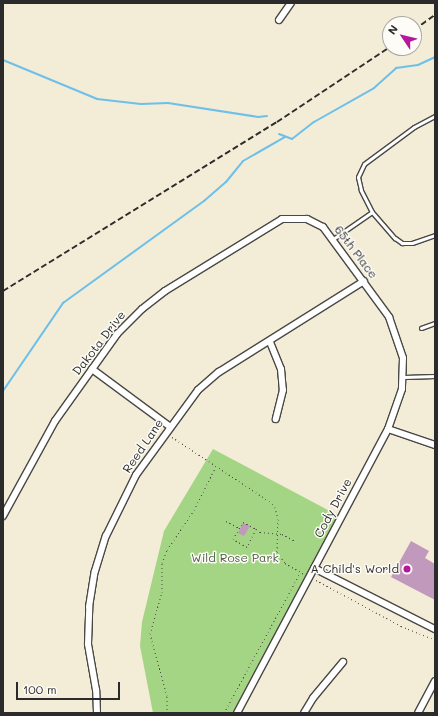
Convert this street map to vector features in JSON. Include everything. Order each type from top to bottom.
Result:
[{"type":"street","points":[[279,20],[291,3]]},
{"type":"street","name":"Dakota Drive","points":[[3,516],[55,421],[129,321],[156,298],[275,222],[291,217],[307,218]]},
{"type":"street","name":"65th Place","points":[[307,218],[323,227],[382,306]]},
{"type":"street","name":"Reed Lane","points":[[97,713],[96,690],[88,644],[89,607],[95,571],[106,536],[118,508],[169,426],[198,390],[219,372],[270,342],[364,281]]},
{"type":"street","name":"Cody Drive","points":[[237,713],[388,429],[399,402],[404,377],[400,345],[382,306]]},
{"type":"street","points":[[270,342],[281,369],[283,390],[276,419]]},
{"type":"street","points":[[92,369],[169,426]]},
{"type":"street","points":[[388,429],[435,445]]},
{"type":"street","points":[[314,568],[435,629]]},
{"type":"street","points":[[304,713],[343,662]]},
{"type":"street","points":[[418,713],[435,681]]},
{"type":"lane","points":[[435,116],[414,127],[364,164],[358,177],[372,212],[395,238],[402,243],[412,243],[435,235]]},
{"type":"lane","points":[[333,240],[372,212]]},
{"type":"lane","points":[[421,328],[435,323]]},
{"type":"lane","points":[[404,377],[435,376]]},
{"type":"path","points":[[170,435],[269,501],[277,513],[275,546],[279,556],[300,572],[401,626],[435,640]]},
{"type":"path","points":[[167,713],[167,696],[150,634],[162,592],[162,563],[166,550],[194,510],[216,467]]},
{"type":"path","points":[[226,521],[239,528]]},
{"type":"path","points":[[256,529],[247,547],[233,539],[243,522],[256,529],[276,533],[295,541]]},
{"type":"path","points":[[224,713],[300,572]]},
{"type":"green space","name":"Wild Rose Park","points":[[213,449],[341,517],[237,713],[153,713],[140,646],[142,622],[164,531]]},
{"type":"building","points":[[243,523],[250,526],[244,536],[238,533]]},
{"type":"building","name":"A Child's World","points":[[411,541],[429,551],[425,558],[435,564],[435,600],[391,577]]},
{"type":"waterway","points":[[279,134],[292,139],[314,122],[374,88],[396,68],[418,65],[435,57]]},
{"type":"waterway","points":[[3,60],[97,99],[141,104],[168,103],[258,117],[267,116]]},
{"type":"waterway","points":[[3,391],[63,303],[204,201],[226,182],[243,161],[285,137]]},
{"type":"railway","points":[[422,24],[435,15]]},
{"type":"railway","points":[[3,291],[277,122],[382,52]]},
{"type":"place","name":"A Child's World","points":[[407,569]]}]
